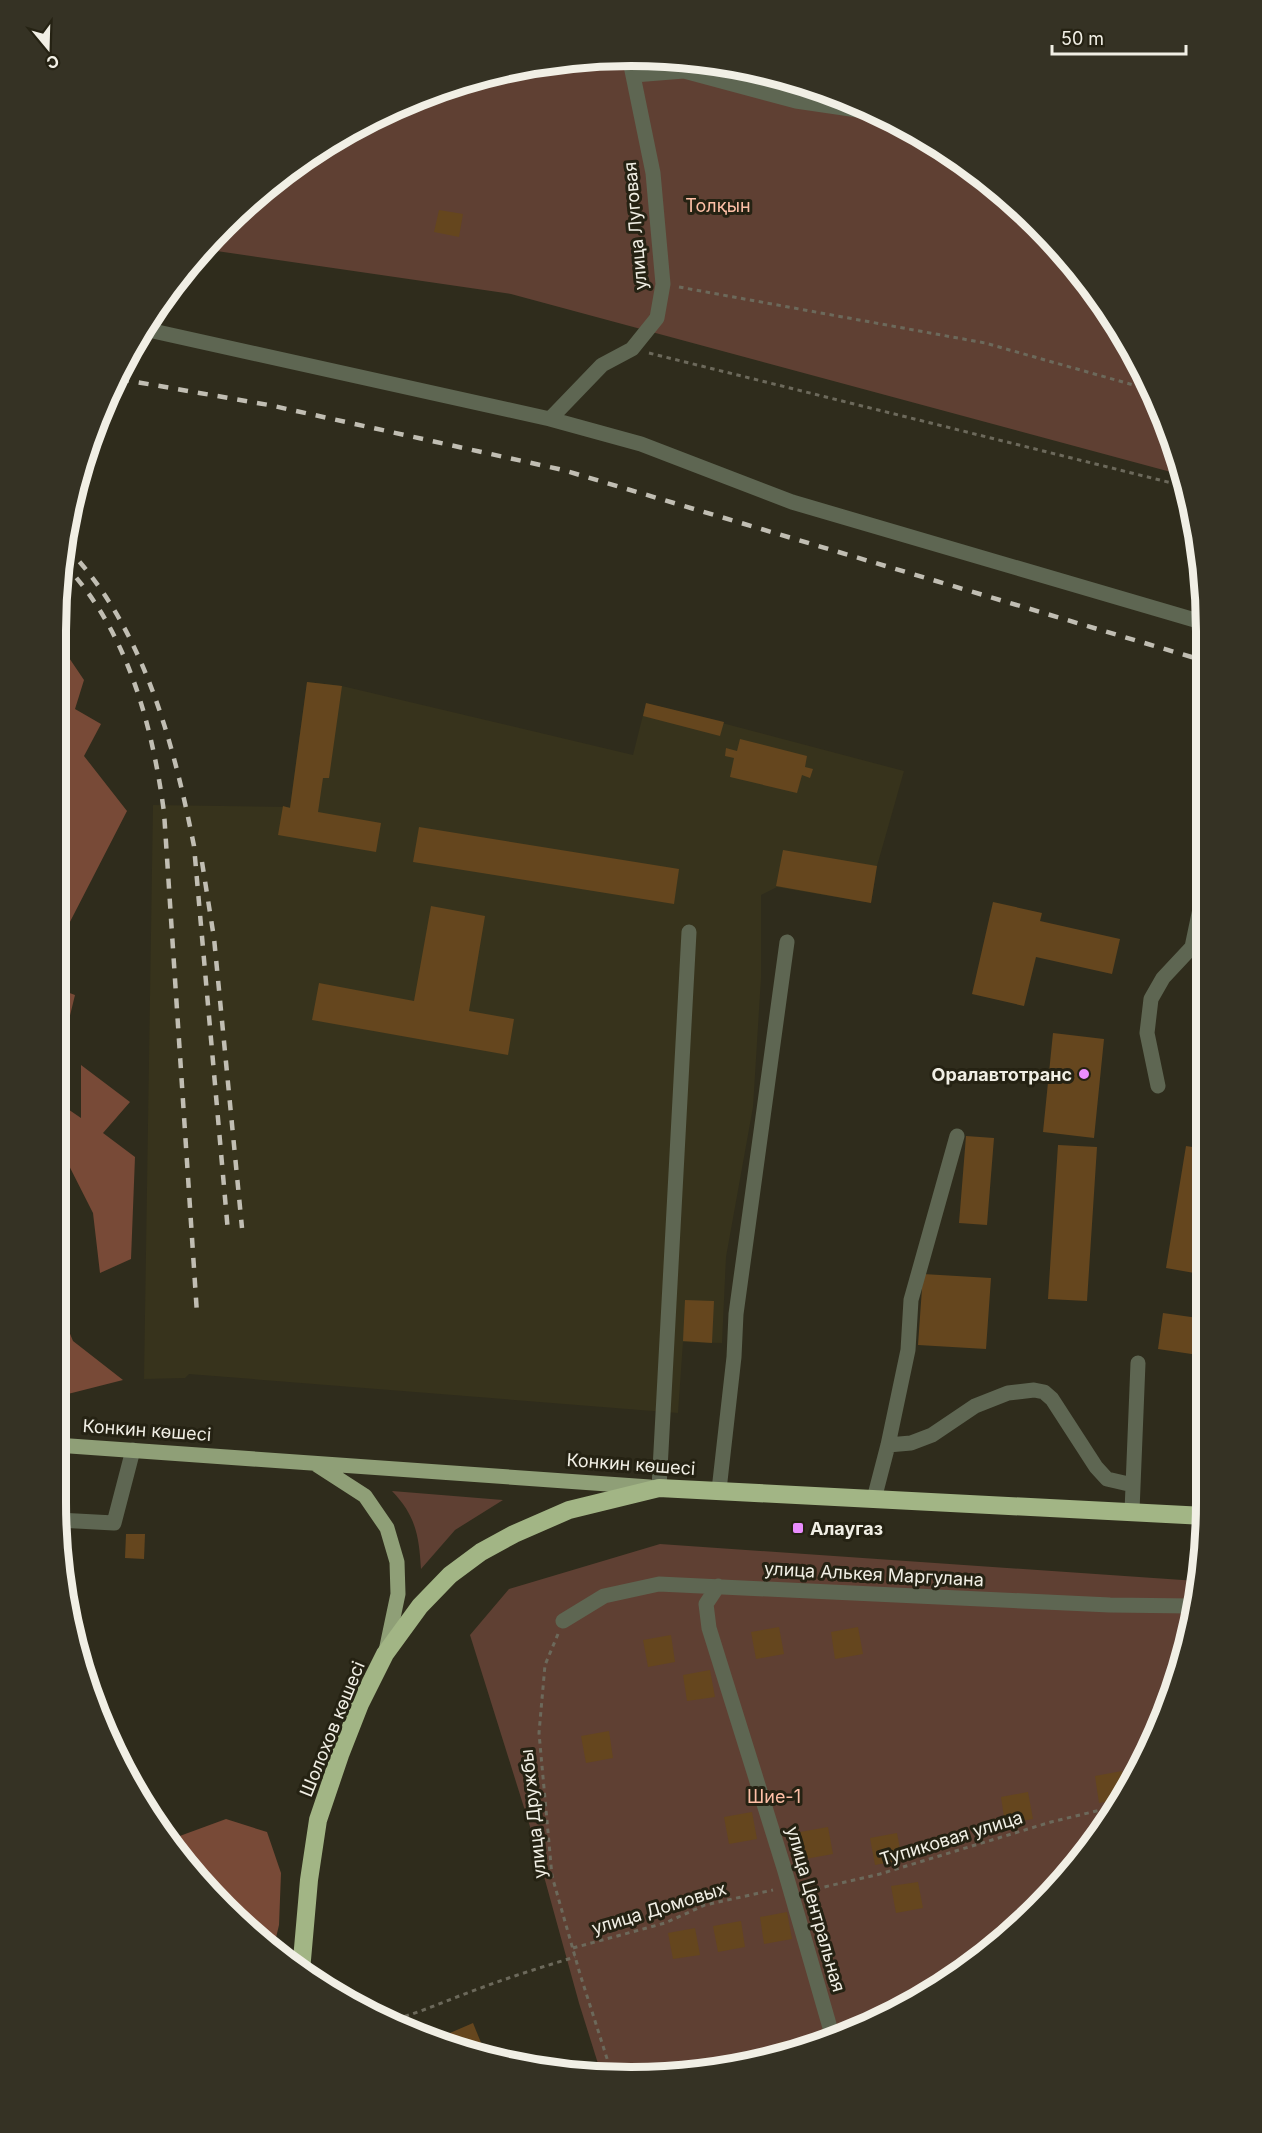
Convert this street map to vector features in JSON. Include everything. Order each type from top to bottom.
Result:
[{"type":"highway","name":"Конкин көшесі","points":[[659,1488],[1196,1515]]},
{"type":"highway","name":"Шолохов көшесі","points":[[302,1961],[309,1880],[318,1820],[352,1724],[385,1654],[420,1606],[450,1575],[481,1552],[514,1534],[569,1510],[659,1488]]},
{"type":"main road","name":"Конкин көшесі","points":[[66,1446],[659,1488]]},
{"type":"main road","points":[[314,1463],[365,1496],[387,1528],[397,1562],[398,1594],[385,1654]]},
{"type":"street","name":"улица Луговая","points":[[550,419],[602,365],[632,349],[657,318],[663,284],[652,173],[634,75],[630,66]]},
{"type":"street","points":[[634,75],[684,72],[796,101],[847,109]]},
{"type":"street","points":[[152,331],[550,419],[640,444],[792,501],[1196,620]]},
{"type":"street","points":[[1158,1086],[1147,1033],[1151,999],[1163,978],[1192,947],[1196,928]]},
{"type":"street","points":[[659,1488],[689,932]]},
{"type":"street","points":[[719,1490],[734,1357],[736,1314],[787,942]]},
{"type":"street","points":[[874,1499],[908,1350],[911,1300],[957,1136]]},
{"type":"street","points":[[1132,1511],[1138,1363]]},
{"type":"street","points":[[888,1444],[910,1443],[932,1435],[975,1406],[1008,1393],[1034,1390],[1044,1392],[1052,1399],[1096,1467],[1107,1479],[1133,1485]]},
{"type":"street","points":[[66,1520],[114,1523],[133,1450]]},
{"type":"street","name":"улица Алькея Маргулана","points":[[563,1621],[604,1596],[658,1584],[1110,1605],[1186,1606]]},
{"type":"street","name":"улица Центральная","points":[[718,1586],[706,1604],[709,1628],[791,1891],[831,2030]]},
{"type":"path","points":[[663,284],[986,343],[1140,386]]},
{"type":"path","points":[[632,349],[1177,484]]},
{"type":"path","name":"улица Дружбы","points":[[563,1621],[545,1665],[539,1733],[552,1876],[610,2066]]},
{"type":"path","name":"Тупиковая улица","points":[[791,1891],[880,1874],[1051,1822],[1105,1809]]},
{"type":"path","name":"улица Домовых","points":[[572,1948],[665,1923],[705,1905],[791,1891]]},
{"type":"path","points":[[401,2018],[427,2010],[476,1989],[575,1957]]},
{"type":"shaded area","points":[[66,653],[84,680],[75,709],[101,724],[84,756],[127,811],[66,930]]},
{"type":"shaded area","points":[[307,682],[342,686],[633,755],[646,703],[904,771],[877,866],[871,903],[777,887],[761,895],[761,978],[753,1107],[726,1257],[722,1343],[683,1342],[678,1413],[189,1374],[185,1378],[144,1379],[153,805],[290,807]]},
{"type":"shaded area","points":[[66,992],[75,995],[66,1032]]},
{"type":"shaded area","points":[[81,1065],[130,1102],[103,1133],[135,1157],[131,1259],[100,1273],[93,1213],[66,1160],[66,1108],[81,1118]]},
{"type":"shaded area","points":[[66,1324],[73,1341],[123,1380],[66,1394]]},
{"type":"shaded area","points":[[226,1819],[267,1832],[281,1873],[279,1925],[275,1941],[231,1902],[206,1875],[177,1837]]},
{"type":"green space","name":"Толқын","points":[[631,66],[705,71],[777,85],[847,109],[914,142],[975,183],[1031,231],[1079,287],[1101,317],[1120,349],[1153,415],[1173,473],[511,294],[213,250],[258,206],[317,161],[381,124],[449,96],[485,85],[557,71]]},
{"type":"green space","points":[[392,1491],[503,1500],[455,1530],[421,1569],[415,1527],[406,1509]]},
{"type":"green space","name":"Шие-1","points":[[660,1544],[1190,1581],[1177,1648],[1166,1684],[1138,1752],[1101,1816],[1079,1846],[1031,1902],[1004,1927],[945,1972],[914,1991],[881,2009],[813,2037],[777,2048],[705,2062],[631,2067],[599,2066],[532,1833],[470,1635],[509,1589]]},
{"type":"building","points":[[439,210],[463,214],[459,237],[434,232]]},
{"type":"building","points":[[307,682],[342,686],[329,778],[323,778],[318,812],[381,823],[376,852],[278,835],[283,806],[290,808]]},
{"type":"building","points":[[646,703],[724,722],[720,736],[643,716]]},
{"type":"building","points":[[740,739],[807,756],[805,767],[813,769],[810,778],[802,775],[797,793],[730,777],[734,758],[725,756],[726,748],[737,751]]},
{"type":"building","points":[[419,827],[679,869],[674,904],[413,862]]},
{"type":"building","points":[[783,850],[877,866],[871,903],[776,886]]},
{"type":"building","points":[[993,902],[1042,913],[1040,921],[1120,939],[1112,974],[1036,957],[1024,1006],[972,994]]},
{"type":"building","points":[[431,906],[485,916],[469,1011],[514,1019],[508,1055],[312,1020],[319,983],[414,1001]]},
{"type":"building","points":[[1053,1033],[1104,1039],[1094,1138],[1043,1132]]},
{"type":"building","points":[[966,1136],[994,1138],[987,1225],[959,1223]]},
{"type":"building","points":[[1058,1145],[1097,1147],[1087,1301],[1048,1299]]},
{"type":"building","points":[[1186,1146],[1196,1148],[1196,1273],[1166,1268]]},
{"type":"building","points":[[923,1274],[991,1278],[986,1349],[918,1345]]},
{"type":"building","points":[[685,1300],[714,1301],[712,1343],[683,1341]]},
{"type":"building","points":[[1163,1313],[1196,1318],[1196,1355],[1158,1349]]},
{"type":"building","points":[[126,1534],[145,1534],[144,1559],[125,1558]]},
{"type":"building","points":[[779,1627],[784,1654],[756,1659],[751,1632]]},
{"type":"building","points":[[858,1627],[863,1654],[835,1659],[831,1632]]},
{"type":"building","points":[[671,1635],[675,1662],[648,1667],[643,1640]]},
{"type":"building","points":[[710,1670],[715,1697],[687,1701],[683,1675]]},
{"type":"building","points":[[609,1731],[613,1758],[586,1763],[581,1736]]},
{"type":"building","points":[[1122,1771],[1124,1778],[1110,1801],[1099,1803],[1095,1776]]},
{"type":"building","points":[[1028,1792],[1033,1819],[1005,1824],[1001,1797]]},
{"type":"building","points":[[752,1812],[757,1839],[729,1844],[724,1817]]},
{"type":"building","points":[[828,1827],[833,1854],[805,1859],[800,1832]]},
{"type":"building","points":[[897,1833],[902,1860],[875,1865],[870,1838]]},
{"type":"building","points":[[918,1882],[923,1908],[896,1913],[891,1886]]},
{"type":"building","points":[[787,1912],[792,1939],[764,1944],[760,1917]]},
{"type":"building","points":[[741,1921],[745,1947],[718,1952],[713,1926]]},
{"type":"building","points":[[695,1928],[700,1955],[673,1959],[668,1933]]},
{"type":"building","points":[[473,2023],[483,2047],[449,2037],[445,2035]]},
{"type":"building","points":[[804,2038],[804,2040],[778,2048],[777,2043]]},
{"type":"railway","points":[[125,380],[269,405],[563,470],[1196,658]]},
{"type":"railway","points":[[72,553],[93,578],[116,612],[135,649],[165,726],[186,806],[194,846],[228,1232]]},
{"type":"railway","points":[[70,571],[104,617],[120,648],[144,712],[159,779],[164,812],[197,1314]]},
{"type":"railway","points":[[202,862],[214,938],[242,1228]]},
{"type":"place","name":"Оралавтотранс","points":[[1084,1074]]},
{"type":"place","name":"Алаугаз","points":[[798,1528]]}]
